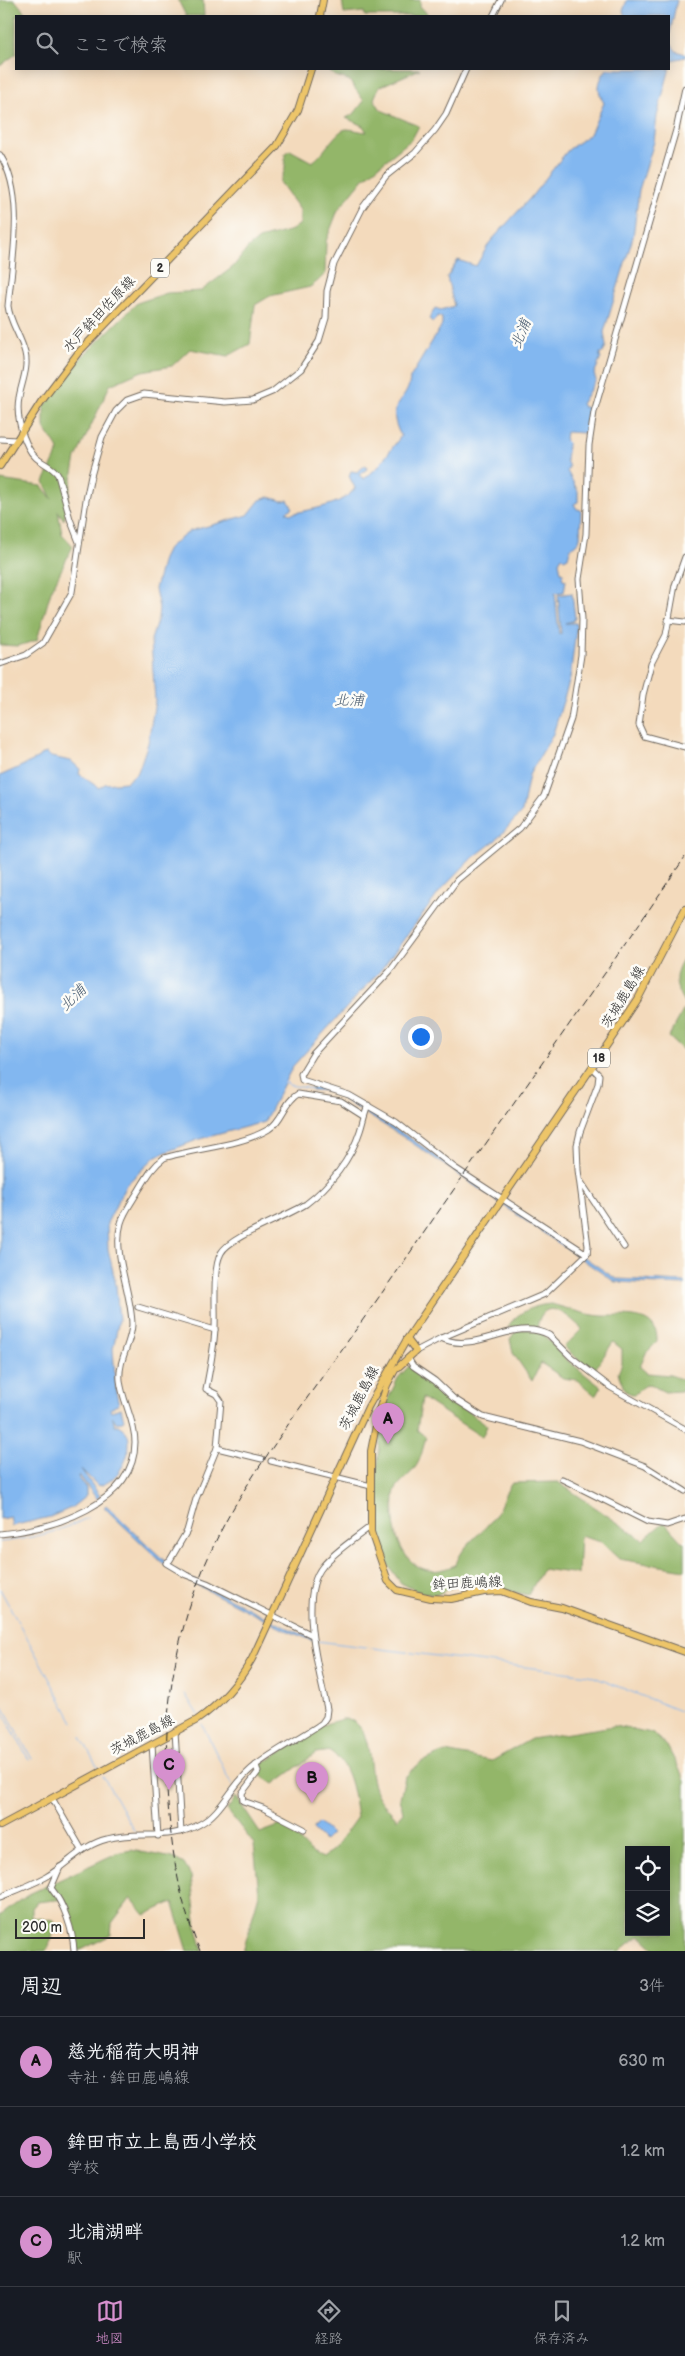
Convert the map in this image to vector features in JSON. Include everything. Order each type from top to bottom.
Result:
[{"type":"main road","points":[[320,15],[323,0]]},
{"type":"main road","name":"水戸鉾田佐原線","points":[[0,466],[22,431],[78,353],[277,146],[298,110],[311,70]]},
{"type":"main road","name":"茨城鹿島線","points":[[0,1826],[204,1714],[233,1687],[252,1659],[368,1407],[406,1339],[638,999],[685,909]]},
{"type":"main road","points":[[406,1339],[416,1351]]},
{"type":"main road","name":"鉾田鹿嶋線","points":[[416,1351],[391,1378],[379,1410],[371,1451],[371,1526],[384,1576],[397,1590],[439,1599],[502,1591],[531,1602],[562,1608],[685,1652]]},
{"type":"street","points":[[494,15],[501,0]]},
{"type":"street","points":[[0,664],[26,655],[43,642],[72,592],[86,500],[98,448],[110,421],[122,404],[132,397],[144,394],[225,402],[253,400],[263,397],[282,385],[308,361],[319,341],[324,324],[327,290],[334,264],[363,207],[386,176],[415,153],[435,130],[446,114],[466,70]]},
{"type":"street","points":[[584,1257],[500,1202],[396,1122],[349,1095],[302,1080],[301,1074],[313,1054],[390,970],[457,880],[520,828],[532,815],[544,796],[571,719],[581,655],[582,619],[579,579],[586,534],[591,427],[597,398],[676,130],[685,88]]},
{"type":"street","points":[[0,155],[9,174],[16,226],[8,306],[9,314],[25,352],[26,360],[18,400],[22,431],[27,447],[36,458],[54,469],[58,475],[70,519],[80,545]]},
{"type":"street","points":[[0,440],[16,440]]},
{"type":"street","points":[[685,557],[675,585],[663,644],[651,664],[640,704],[639,725],[644,736],[685,747]]},
{"type":"street","points":[[668,620],[685,622]]},
{"type":"street","points":[[416,1351],[441,1338],[545,1294],[584,1257],[588,1246],[577,1145],[599,1076],[592,1068]]},
{"type":"street","points":[[0,1534],[57,1521],[90,1508],[120,1484],[129,1469],[134,1456],[135,1434],[120,1380],[121,1360],[130,1340],[132,1324],[119,1238],[121,1223],[153,1166],[164,1158],[254,1136],[278,1121],[291,1097],[298,1094],[341,1101],[363,1115]]},
{"type":"street","points":[[312,1635],[207,1583],[186,1575],[166,1563],[170,1560],[187,1531],[196,1499],[217,1448],[221,1401],[216,1394],[206,1389],[215,1330],[217,1270],[222,1252],[233,1241],[287,1216],[318,1194],[344,1164],[360,1131],[363,1115],[368,1106]]},
{"type":"street","points":[[580,1182],[624,1247]]},
{"type":"street","points":[[138,1307],[215,1330]]},
{"type":"street","points":[[441,1338],[448,1341],[468,1341],[525,1328],[542,1331],[610,1387],[685,1429]]},
{"type":"street","points":[[408,1358],[413,1366],[435,1381],[453,1398],[484,1417],[596,1446],[645,1466],[685,1491]]},
{"type":"street","points":[[368,1407],[379,1410]]},
{"type":"street","points":[[217,1448],[262,1459]]},
{"type":"street","points":[[271,1461],[371,1486]]},
{"type":"street","points":[[562,1479],[648,1522],[668,1524],[685,1519]]},
{"type":"street","points":[[0,1897],[45,1877],[82,1850],[108,1838],[158,1836],[180,1832],[199,1825],[211,1816],[240,1780],[256,1765],[311,1730],[326,1716],[312,1635],[311,1612],[318,1572],[327,1561],[371,1526]]},
{"type":"street","points":[[175,1731],[177,1738],[177,1801],[180,1832]]},
{"type":"street","points":[[152,1744],[158,1836]]},
{"type":"street","points":[[256,1765],[258,1772],[242,1793],[243,1801],[263,1808],[304,1829]]},
{"type":"street","points":[[52,1798],[82,1850]]},
{"type":"street","points":[[60,1867],[51,1888],[59,1898],[68,1924],[74,1951]]},
{"type":"green space","points":[[0,0],[15,0],[27,15],[15,15],[15,55],[0,66]]},
{"type":"green space","points":[[178,0],[203,0],[204,15],[186,15]]},
{"type":"green space","points":[[342,0],[420,0],[420,6],[428,15],[365,15],[364,12],[344,14]]},
{"type":"green space","points":[[418,70],[379,87],[374,99],[381,110],[419,126],[412,139],[364,178],[338,210],[326,241],[325,274],[310,287],[270,296],[255,305],[250,344],[228,356],[190,349],[172,366],[142,371],[110,385],[76,458],[64,520],[58,511],[62,534],[73,546],[51,591],[37,640],[18,646],[0,645],[0,480],[42,486],[52,499],[44,482],[59,450],[44,427],[44,407],[78,361],[137,303],[167,293],[201,291],[233,267],[248,248],[259,239],[292,230],[300,224],[300,210],[280,182],[285,169],[285,154],[290,150],[312,162],[343,130],[350,129],[367,132],[363,126],[346,118],[354,114],[364,101],[349,80],[335,76],[328,71]]},
{"type":"green space","points":[[685,956],[685,1004],[677,986],[676,975]]},
{"type":"green space","points":[[685,1007],[685,1052],[669,1037]]},
{"type":"green space","points":[[551,1304],[589,1314],[629,1316],[646,1320],[656,1332],[657,1342],[646,1353],[640,1367],[647,1373],[670,1375],[684,1380],[685,1392],[665,1392],[649,1384],[642,1387],[634,1395],[625,1391],[618,1373],[622,1364],[622,1349],[613,1342],[593,1372],[564,1347],[582,1329],[563,1313],[556,1310],[550,1309],[544,1312],[537,1328],[508,1327],[516,1317],[526,1310]]},
{"type":"green space","points":[[527,1329],[543,1334],[562,1356],[601,1387],[596,1396],[577,1380],[563,1378],[541,1363],[532,1381],[513,1353],[510,1339],[516,1331]]},
{"type":"green space","points":[[409,1366],[487,1426],[482,1437],[422,1398],[417,1430],[426,1437],[423,1449],[412,1472],[395,1491],[394,1498],[394,1522],[401,1548],[418,1566],[429,1570],[441,1570],[456,1564],[467,1546],[494,1517],[512,1483],[558,1482],[643,1540],[664,1522],[681,1541],[685,1542],[685,1570],[619,1559],[601,1542],[580,1536],[578,1574],[543,1569],[528,1595],[464,1581],[436,1595],[421,1593],[401,1583],[385,1561],[376,1530],[375,1496],[384,1408],[398,1378]]},
{"type":"green space","points":[[346,1718],[356,1723],[362,1731],[369,1751],[373,1785],[379,1797],[397,1819],[403,1812],[400,1798],[405,1777],[421,1762],[445,1752],[492,1761],[531,1739],[614,1726],[652,1733],[667,1746],[685,1780],[685,1951],[657,1951],[641,1936],[670,1936],[670,1846],[625,1846],[625,1936],[639,1936],[620,1951],[243,1951],[259,1894],[254,1844],[227,1810],[236,1797],[260,1833],[284,1824],[310,1852],[322,1858],[334,1849],[357,1817],[347,1772],[343,1764],[330,1751],[316,1753],[274,1784],[256,1772],[262,1764],[325,1724]]},
{"type":"green space","points":[[131,1850],[173,1858],[184,1864],[191,1876],[197,1928],[203,1951],[188,1951],[173,1902],[145,1915],[131,1898],[112,1923],[111,1935],[79,1951],[65,1899],[37,1902],[32,1908],[32,1917],[54,1920],[52,1937],[45,1951],[0,1951],[0,1916],[29,1894],[117,1853]]},
{"type":"water","points":[[627,0],[677,0],[670,33],[670,15],[625,15],[623,11]]},
{"type":"water","name":"北浦","points":[[670,42],[676,51],[685,54],[685,57],[672,60],[670,67]]},
{"type":"water","name":"北浦","points":[[606,70],[669,70],[657,116],[654,142],[639,190],[633,237],[604,332],[606,346],[603,353],[600,353],[601,358],[594,374],[596,380],[581,404],[583,407],[589,408],[584,433],[566,432],[565,440],[568,443],[566,460],[569,467],[567,471],[578,491],[578,502],[574,504],[577,509],[581,510],[580,538],[570,549],[568,557],[564,559],[562,557],[559,562],[561,572],[564,574],[562,576],[563,579],[566,580],[564,592],[555,593],[559,634],[561,634],[558,595],[572,593],[575,618],[573,621],[565,623],[576,623],[570,679],[553,734],[529,775],[522,812],[496,840],[470,860],[441,890],[380,971],[293,1066],[264,1122],[197,1140],[156,1156],[126,1185],[107,1223],[108,1249],[116,1285],[119,1320],[113,1349],[116,1392],[119,1404],[110,1409],[111,1411],[121,1408],[124,1420],[117,1423],[112,1416],[115,1425],[122,1428],[128,1435],[129,1443],[126,1459],[112,1479],[98,1486],[81,1469],[100,1496],[97,1499],[79,1475],[78,1477],[86,1487],[86,1496],[71,1508],[50,1517],[12,1526],[10,1517],[0,1519],[0,776],[47,753],[51,757],[71,761],[80,769],[79,774],[99,788],[105,784],[126,782],[138,772],[148,743],[155,701],[151,640],[159,608],[155,589],[163,559],[169,547],[190,531],[248,515],[260,500],[269,497],[282,501],[288,500],[293,508],[286,512],[291,514],[334,503],[350,494],[355,488],[349,476],[351,471],[357,472],[366,465],[367,469],[359,475],[364,479],[378,467],[401,436],[396,425],[396,409],[406,393],[410,378],[442,325],[442,318],[438,316],[433,322],[429,319],[435,308],[441,310],[454,306],[447,277],[458,260],[476,266],[490,242],[531,197],[568,150],[590,134],[604,103],[599,86]]},
{"type":"water","points":[[313,1087],[329,1089],[410,1138],[616,1279],[685,1282],[685,1285],[615,1282],[408,1140],[339,1097],[328,1091],[312,1090]]},
{"type":"water","points":[[106,1505],[174,1570],[283,1626],[316,1640],[316,1642],[281,1628],[172,1572],[104,1507]]},
{"type":"water","points":[[319,1823],[331,1834],[324,1841],[313,1830]]},
{"type":"waterway","points":[[285,1081],[289,1085],[312,1089]]},
{"type":"waterway","points":[[0,1542],[44,1534],[87,1518]]},
{"type":"waterway","points":[[0,1589],[73,1722]]},
{"type":"waterway","points":[[317,1641],[589,1675],[685,1713]]},
{"type":"waterway","points":[[185,1694],[198,1715]]},
{"type":"waterway","points":[[0,1701],[32,1759]]},
{"type":"waterway","points":[[0,1707],[29,1760]]},
{"type":"waterway","points":[[202,1724],[232,1786]]},
{"type":"waterway","points":[[81,1737],[98,1768]]},
{"type":"waterway","points":[[150,1757],[155,1833]]},
{"type":"waterway","points":[[103,1776],[135,1832]]},
{"type":"railway","points":[[200,1951],[182,1897],[172,1841],[166,1771],[167,1738],[169,1705],[180,1640],[200,1577],[213,1547],[240,1497],[292,1419],[685,857]]},
{"type":"place","name":"慈光稲荷大明神","points":[[388,1444]]},
{"type":"place","name":"北浦湖畔","points":[[169,1790]]},
{"type":"place","name":"鉾田市立上島西小学校","points":[[312,1803]]}]
